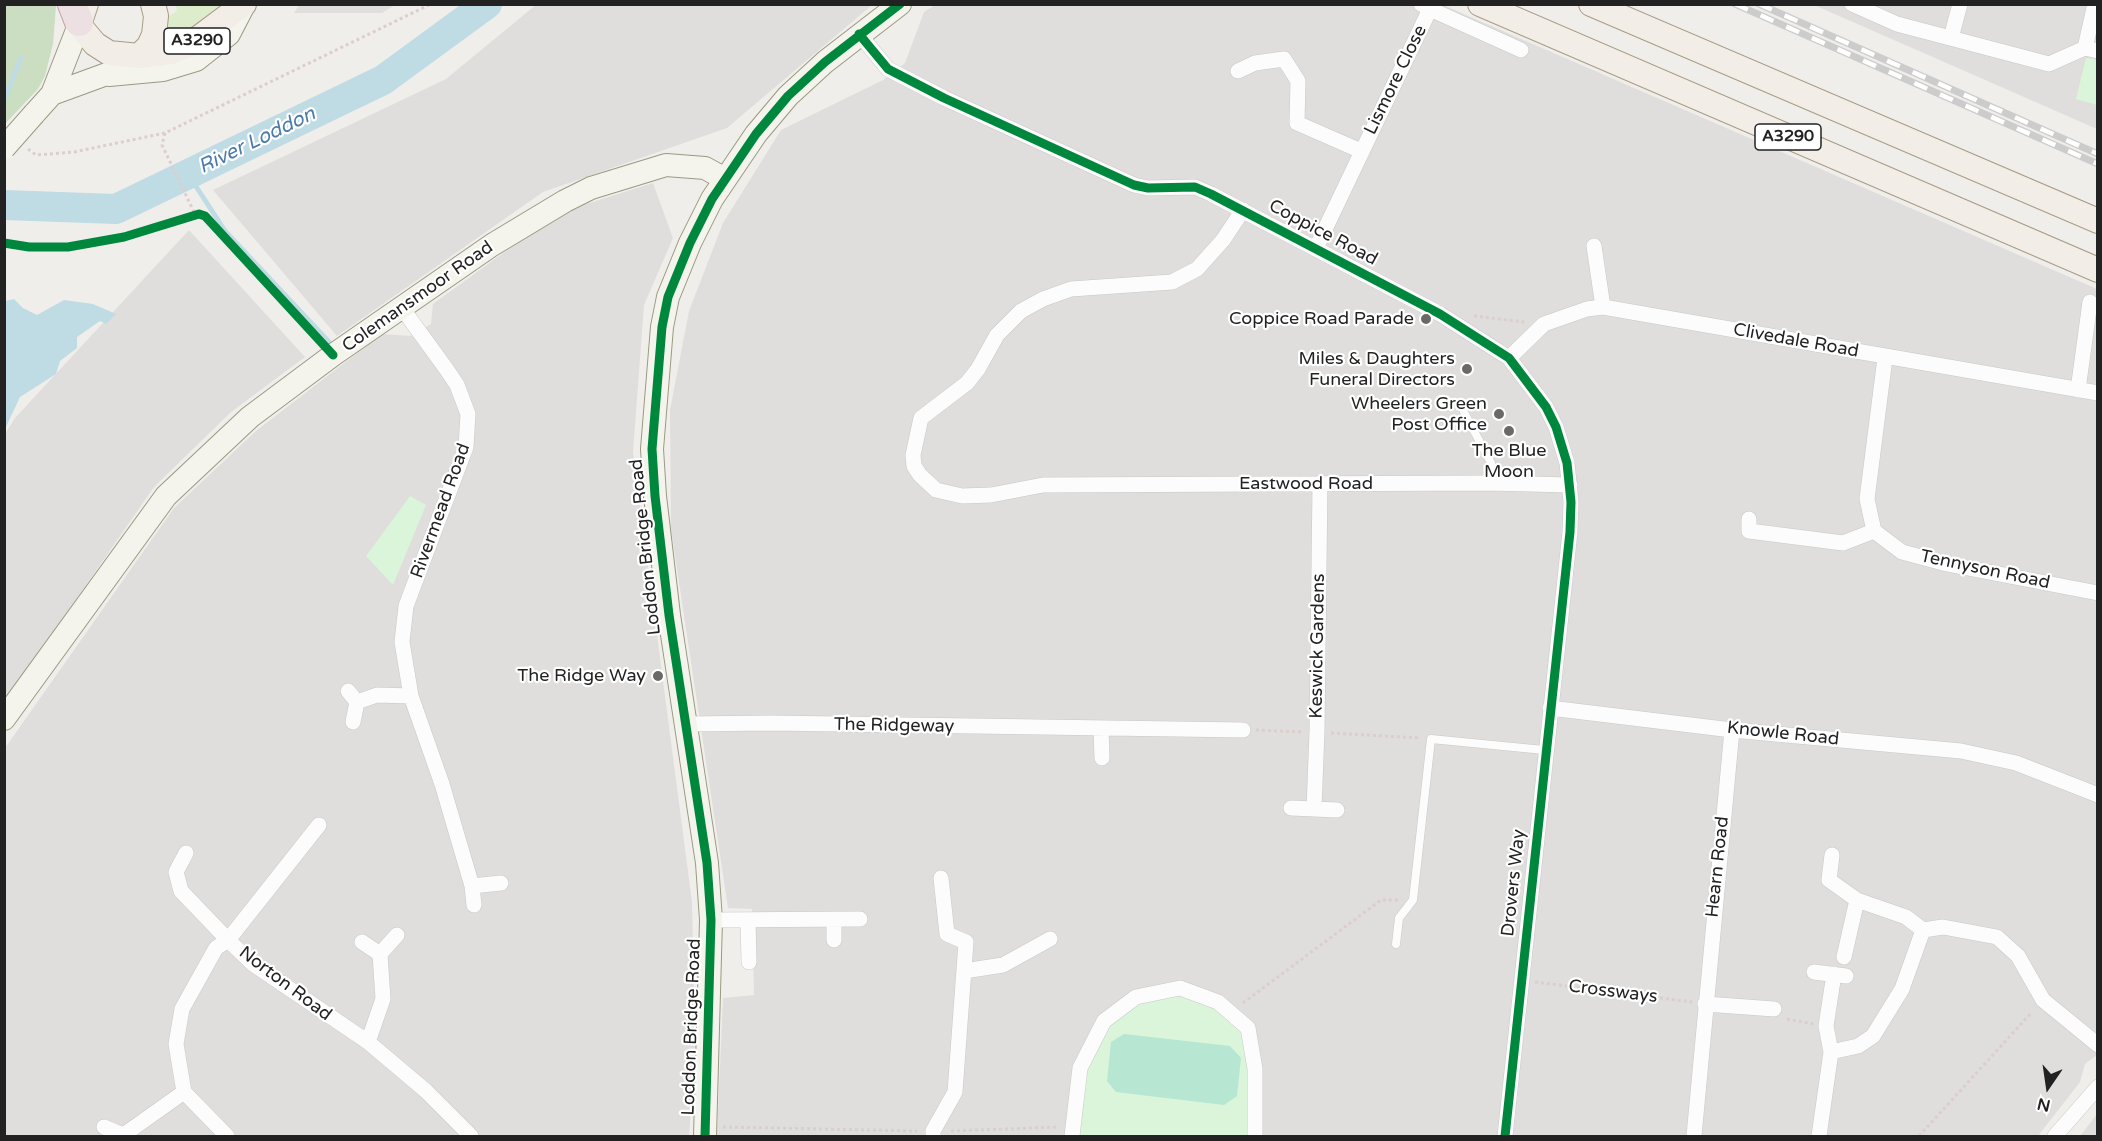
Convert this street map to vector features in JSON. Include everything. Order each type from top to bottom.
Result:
[{"type":"main road","points":[[79,14],[102,49],[121,55],[140,56],[149,46],[154,35],[156,16],[153,4]]},
{"type":"main road","name":"A3290","points":[[1480,4],[2097,270]]},
{"type":"main road","name":"A3290","points":[[1591,4],[2097,221]]},
{"type":"main road","name":"A3290","points":[[140,56],[171,52],[189,45],[244,5]]},
{"type":"street","name":"Loddon Bridge Road","points":[[706,1132],[711,920],[707,863],[669,615],[655,496],[652,449],[657,358],[668,297],[690,243],[725,179],[756,134],[788,96],[859,34],[900,4]]},
{"type":"street","points":[[1852,4],[1897,24],[2049,64],[2091,50],[2095,4]]},
{"type":"street","points":[[1951,38],[1960,4]]},
{"type":"street","points":[[109,75],[163,70],[196,60],[230,34],[244,5]]},
{"type":"street","name":"Lismore Close","points":[[1316,248],[1426,7],[1521,50]]},
{"type":"street","points":[[4,148],[52,94],[79,14]]},
{"type":"street","name":"Coppice Road","points":[[859,34],[888,69],[944,98],[1134,185],[1156,189],[1195,188],[1243,210],[1440,314],[1509,358],[1546,407],[1556,427],[1567,463],[1570,485],[1570,532],[1558,632]]},
{"type":"street","points":[[52,94],[109,75],[140,56]]},
{"type":"street","name":"Lismore Close","points":[[1238,71],[1255,63],[1284,59],[1298,81],[1298,123],[1361,151]]},
{"type":"street","name":"Colemansmoor Road","points":[[4,719],[166,496],[250,417],[402,308],[542,213],[591,188],[666,165],[705,168],[725,179]]},
{"type":"street","name":"Eastwood Road","points":[[1243,210],[1223,240],[1197,270],[1172,282],[1071,289],[1043,299],[1021,311],[997,335],[978,369],[967,383],[921,418],[914,442],[914,466],[936,490],[952,496],[977,496],[1042,485],[1320,483],[1570,485]]},
{"type":"street","points":[[1594,246],[1603,307]]},
{"type":"street","points":[[2078,390],[2090,302]]},
{"type":"street","name":"Clivedale Road","points":[[1509,358],[1544,324],[1581,310],[1603,307],[1885,358],[2097,393]]},
{"type":"street","name":"Rivermead Road","points":[[402,308],[457,385],[464,400],[468,422],[466,447],[406,606],[402,642],[411,696],[442,784],[472,886],[474,905]]},
{"type":"street","points":[[1749,532],[1843,543],[1874,531],[1867,499],[1885,358]]},
{"type":"street","name":"Keswick Gardens","points":[[1314,808],[1320,483]]},
{"type":"street","name":"Tennyson Road","points":[[1874,531],[1902,552],[1947,564],[2097,592]]},
{"type":"street","name":"Drovers Way","points":[[1505,1137],[1558,632]]},
{"type":"street","points":[[353,722],[352,696],[411,696]]},
{"type":"street","name":"Knowle Road","points":[[1550,708],[1732,730],[1960,751],[2016,763],[2097,795]]},
{"type":"street","name":"The Ridgeway","points":[[687,724],[1243,730]]},
{"type":"street","points":[[1101,729],[1102,758]]},
{"type":"street","name":"Hearn Road","points":[[1694,1137],[1732,730]]},
{"type":"street","points":[[1291,808],[1337,810]]},
{"type":"street","points":[[186,854],[177,872],[181,891],[228,940],[248,911],[319,825]]},
{"type":"street","points":[[1832,855],[1829,880],[1857,900],[1906,916],[1923,930],[1943,927],[1997,937],[2018,956],[2043,1000],[2097,1045]]},
{"type":"street","points":[[933,1134],[955,1092],[966,942],[947,934],[941,878]]},
{"type":"street","points":[[472,886],[501,883]]},
{"type":"street","points":[[1844,957],[1857,900]]},
{"type":"street","points":[[711,920],[860,919]]},
{"type":"street","points":[[748,920],[749,962]]},
{"type":"street","points":[[834,920],[834,940]]},
{"type":"street","points":[[1831,1052],[1858,1046],[1873,1036],[1902,989],[1923,930]]},
{"type":"street","points":[[368,1042],[383,999],[380,954],[398,935]]},
{"type":"street","points":[[964,971],[1003,965],[1050,939]]},
{"type":"street","name":"Norton Road","points":[[184,1092],[176,1044],[182,1008],[216,948],[228,940],[253,964],[368,1042],[426,1091],[471,1137]]},
{"type":"street","points":[[362,942],[380,954]]},
{"type":"street","points":[[1814,972],[1840,975],[1826,1026],[1831,1052],[1819,1137]]},
{"type":"street","points":[[1072,1132],[1080,1068],[1104,1021],[1136,997],[1180,988],[1218,1002],[1248,1028],[1255,1069],[1255,1137]]},
{"type":"street","points":[[1705,1004],[1774,1009]]},
{"type":"street","points":[[2055,1137],[2097,1087]]},
{"type":"street","points":[[104,1127],[122,1136],[184,1092],[227,1137]]},
{"type":"lane","points":[[1464,412],[1491,464],[1489,483]]},
{"type":"lane","points":[[1396,944],[1399,918],[1413,900],[1431,739],[1544,750]]},
{"type":"path","points":[[36,156],[83,150],[165,133],[431,4]]},
{"type":"path","points":[[165,133],[162,145],[195,216]]},
{"type":"path","points":[[1440,314],[1544,324]]},
{"type":"path","points":[[1243,730],[1431,739]]},
{"type":"path","points":[[1230,1013],[1381,900],[1413,900]]},
{"type":"path","points":[[1920,1136],[2035,1008]]},
{"type":"path","points":[[1774,1009],[1783,1018],[1826,1026]]},
{"type":"path","points":[[706,1132],[799,1126],[933,1134],[1072,1132]]},
{"type":"shaded area","points":[[537,4],[872,5],[727,128],[543,192],[337,336],[213,190],[446,79]]},
{"type":"shaded area","points":[[299,5],[395,5],[382,13],[294,13]]},
{"type":"shaded area","points":[[935,5],[1443,5],[2097,289],[2097,1055],[2085,1064],[2080,1082],[2038,1136],[717,1136],[723,998],[754,995],[752,909],[728,908],[671,529],[670,410],[689,311],[723,223],[781,130],[883,80],[905,63],[924,12]]},
{"type":"shaded area","points":[[1814,5],[2097,5],[2097,129]]},
{"type":"shaded area","points":[[653,183],[673,238],[644,305],[633,452],[692,902],[695,1056],[689,1136],[5,1136],[5,748],[174,508],[256,431],[382,334],[411,336],[431,324],[433,304],[532,232],[583,205]]},
{"type":"shaded area","points":[[189,230],[305,357],[231,412],[154,487],[5,702],[5,434],[15,418]]},
{"type":"shaded area","points":[[2097,1114],[2097,1136],[2080,1136]]},
{"type":"green space","points":[[5,4],[56,6],[53,44],[45,76],[38,89],[5,124]]},
{"type":"green space","points":[[176,5],[224,5],[212,17],[180,37],[162,41],[166,18],[177,11]]},
{"type":"green space","points":[[2086,58],[2097,60],[2097,105],[2076,99]]},
{"type":"green space","points":[[410,496],[426,505],[393,585],[366,556]]},
{"type":"green space","points":[[1180,988],[1248,1028],[1255,1136],[1072,1136],[1080,1068],[1104,1021],[1136,997]]},
{"type":"green space","points":[[1124,1034],[1230,1046],[1241,1058],[1237,1096],[1224,1105],[1116,1092],[1107,1081],[1111,1042]]},
{"type":"water","points":[[14,299],[23,308],[37,315],[64,300],[93,304],[116,314],[106,324],[100,321],[77,337],[77,348],[60,361],[56,374],[20,397],[5,429],[5,301]]},
{"type":"waterway","name":"River Loddon","points":[[4,205],[116,209],[383,80],[487,4]]},
{"type":"waterway","points":[[4,100],[21,58]]},
{"type":"waterway","points":[[188,174],[225,231],[329,342]]},
{"type":"railway","points":[[1735,4],[2098,164]]},
{"type":"railway","points":[[1759,4],[2098,154]]},
{"type":"cycle path","points":[[705,1136],[711,920],[707,863],[669,615],[655,496],[652,449],[662,327],[668,297],[690,243],[712,199],[756,134],[788,96],[825,62],[900,4]]},
{"type":"cycle path","points":[[859,34],[888,69],[944,98],[1134,185],[1148,188],[1195,187],[1440,314],[1509,358],[1546,407],[1556,427],[1567,463],[1571,502],[1570,532],[1505,1136]]},
{"type":"cycle path","points":[[4,243],[29,247],[68,247],[124,237],[199,214],[205,216],[333,355]]},
{"type":"place","name":"Coppice Road Parade","points":[[1426,319]]},
{"type":"place","name":"Miles & Daughters Funeral Directors","points":[[1467,369]]},
{"type":"place","name":"Wheelers Green Post Office","points":[[1499,414]]},
{"type":"place","name":"The Blue Moon","points":[[1509,431]]},
{"type":"place","name":"The Ridge Way","points":[[658,676]]}]
